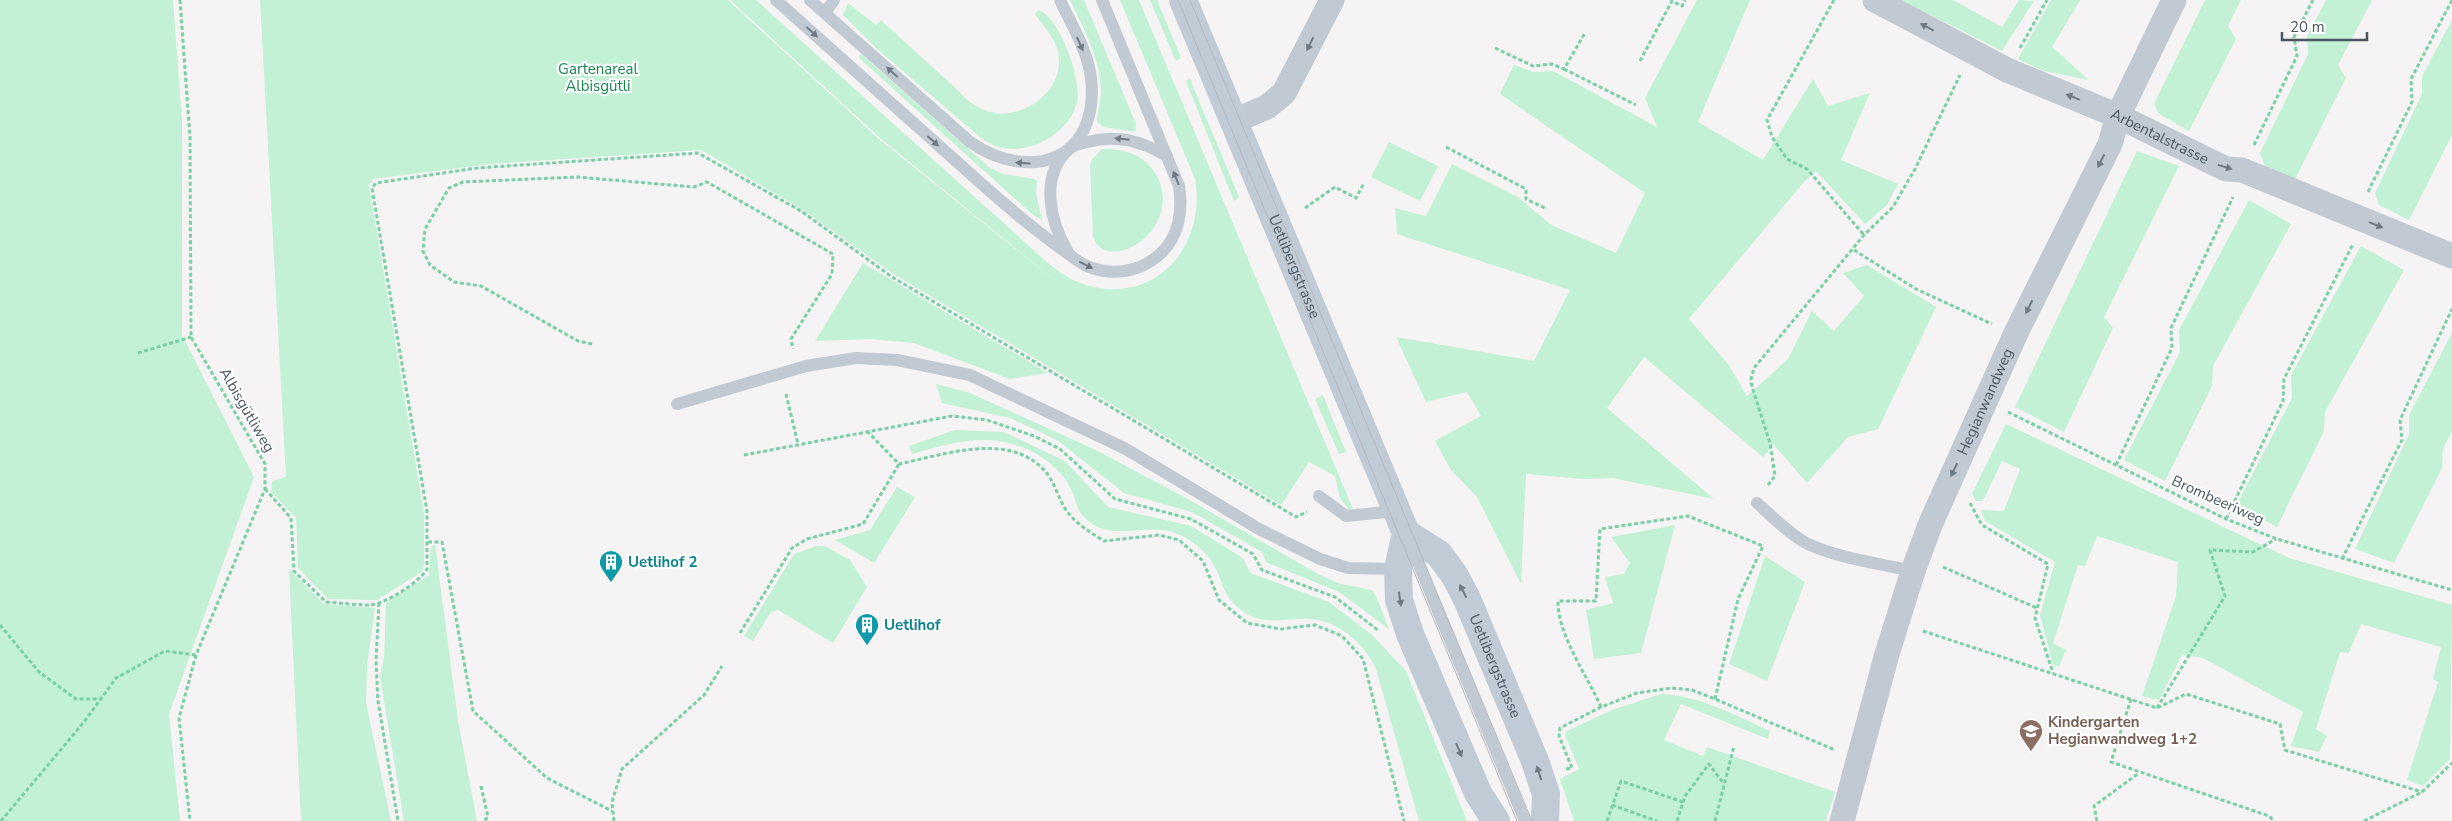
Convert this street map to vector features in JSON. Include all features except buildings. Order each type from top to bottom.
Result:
[{"type":"main road","name":"Uetlibergstrasse","points":[[1184,0],[1401,522],[1439,554],[1455,576],[1467,599],[1535,762],[1546,794],[1545,821]]},
{"type":"main road","points":[[1401,522],[1398,569],[1399,600],[1410,634],[1478,793],[1496,821]]},
{"type":"street","points":[[1234,121],[1267,107],[1284,93],[1332,0]]},
{"type":"street","name":"Arbentalstrasse","points":[[1875,0],[2008,70],[2118,116],[2226,169],[2242,170],[2452,256]]},
{"type":"street","name":"Hegianwandweg","points":[[1842,821],[1887,654],[1924,567],[1948,481],[2015,336],[2110,144],[2118,116],[2174,0]]},
{"type":"lane","points":[[776,0],[1031,227],[1090,268],[1112,272],[1137,268],[1160,254],[1174,234],[1181,210],[1179,186],[1102,0]]},
{"type":"lane","points":[[810,0],[970,142],[984,152],[999,159],[1032,164],[1046,162],[1070,148],[1099,139],[1114,138],[1148,145],[1167,156]]},
{"type":"lane","points":[[825,13],[834,0]]},
{"type":"lane","points":[[1060,0],[1086,59],[1091,79],[1091,108],[1084,130],[1060,163],[1053,179],[1050,196],[1051,213],[1056,229],[1070,255]]},
{"type":"lane","points":[[677,404],[831,360],[856,358],[897,360],[970,375],[1126,449],[1259,529],[1320,558],[1348,568],[1398,569]]},
{"type":"lane","points":[[1323,499],[1346,516],[1401,522]]},
{"type":"lane","points":[[1757,502],[1787,530],[1807,543],[1846,558],[1924,567]]},
{"type":"lane","name":"Uetlibergstrasse","points":[[1401,522],[1525,821]]},
{"type":"path","name":"Albisgütliweg","points":[[180,0],[190,137],[191,337],[265,464],[265,489],[196,655],[179,718],[190,821]]},
{"type":"path","points":[[1640,61],[1672,0],[1682,6],[1685,0]]},
{"type":"path","points":[[1834,0],[1767,120],[1772,137],[1788,158],[1807,169],[1864,235]]},
{"type":"path","points":[[2008,70],[2047,0]]},
{"type":"path","points":[[2116,465],[2172,348],[2171,328],[2238,188],[2242,170],[2297,56],[2294,36],[2313,0]]},
{"type":"path","points":[[2226,519],[2283,401],[2284,380],[2356,238],[2356,217],[2412,102],[2411,79],[2452,0]]},
{"type":"path","points":[[1564,70],[1585,33]]},
{"type":"path","points":[[1495,48],[1532,66],[1552,64],[1636,105]]},
{"type":"path","points":[[1757,502],[1774,476],[1770,443],[1752,388],[1751,378],[1754,368],[1854,250],[1864,235],[1893,207],[1915,169],[1954,88]]},
{"type":"path","points":[[1446,147],[1526,189],[1526,198],[1547,209]]},
{"type":"path","points":[[265,489],[291,518],[294,571],[326,602],[372,605],[409,586],[424,575],[427,569],[427,511],[372,188],[376,183],[478,168],[698,153],[801,211],[892,277],[1296,517],[1323,499]]},
{"type":"path","points":[[592,344],[578,341],[480,286],[454,282],[430,265],[423,251],[425,229],[449,188],[463,182],[577,177],[694,187],[707,182],[833,254],[832,274],[791,339],[794,352],[782,374],[798,444]]},
{"type":"path","points":[[1305,208],[1335,187],[1356,198],[1364,183]]},
{"type":"path","points":[[1854,250],[1916,289],[1996,326]]},
{"type":"path","points":[[2342,559],[2402,440],[2400,420],[2452,310]]},
{"type":"path","points":[[138,352],[191,337]]},
{"type":"path","name":"Brombeeriweg","points":[[1986,402],[2226,519],[2277,539],[2452,590]]},
{"type":"path","points":[[744,455],[952,416],[987,420],[1034,436],[1060,449],[1116,499],[1191,519],[1252,554],[1262,570],[1336,597],[1386,637]]},
{"type":"path","points":[[868,431],[899,464]]},
{"type":"path","points":[[740,633],[792,548],[806,539],[863,524],[899,464],[981,448],[1017,451],[1044,470],[1066,510],[1076,522],[1104,541],[1158,535],[1179,540],[1203,561],[1219,600],[1247,623],[1281,629],[1316,625],[1342,636],[1364,659],[1404,821]]},
{"type":"path","points":[[1968,499],[1982,525],[2048,564],[2035,618],[2053,673]]},
{"type":"path","points":[[1601,708],[1567,638],[1558,612],[1558,601],[1596,601],[1600,529],[1688,516],[1763,546],[1738,599],[1715,699]]},
{"type":"path","points":[[2157,708],[2225,596],[2210,550],[2253,552],[2277,539]]},
{"type":"path","points":[[428,542],[442,542],[473,711],[546,778],[612,811]]},
{"type":"path","points":[[1924,567],[2037,608]]},
{"type":"path","points":[[379,603],[376,661],[378,700],[398,821]]},
{"type":"path","points":[[0,625],[39,672],[76,699],[100,699]]},
{"type":"path","points":[[1922,631],[2157,708],[2186,694],[2262,718],[2280,724],[2285,750],[2422,792]]},
{"type":"path","points":[[1,821],[84,722],[116,678],[165,651],[196,655]]},
{"type":"path","points":[[614,821],[612,802],[622,769],[704,695],[722,666]]},
{"type":"path","points":[[1572,768],[1558,736],[1559,729],[1601,708],[1654,689],[1692,690],[1843,753]]},
{"type":"path","points":[[2131,699],[2111,762],[2269,816],[2274,821]]},
{"type":"path","points":[[1552,724],[1559,729]]},
{"type":"path","points":[[1715,821],[1734,746]]},
{"type":"path","points":[[2364,821],[2422,792],[2452,763]]},
{"type":"path","points":[[1677,821],[1685,796],[1709,764],[1724,784]]},
{"type":"path","points":[[2097,821],[2094,806],[2140,772]]},
{"type":"path","points":[[1607,821],[1621,781],[1683,802]]},
{"type":"path","points":[[480,786],[488,817],[484,821]]},
{"type":"path","points":[[1612,805],[1657,821]]},
{"type":"green space","points":[[0,0],[173,0],[182,120],[182,335],[254,477],[169,714],[180,821],[0,821]]},
{"type":"green space","name":"Gartenareal Albisgütli","points":[[260,0],[728,0],[879,139],[1069,292],[880,138],[730,0],[756,0],[1049,264],[1081,283],[1111,289],[1134,287],[1154,278],[1171,265],[1184,248],[1193,227],[1197,204],[1195,179],[1120,0],[1139,0],[1353,509],[1349,510],[1340,498],[1335,476],[1309,462],[1281,505],[895,275],[803,210],[701,150],[490,164],[373,179],[369,185],[424,514],[424,564],[423,571],[377,600],[328,599],[298,568],[296,518],[271,492],[272,481],[286,477]]},
{"type":"green space","points":[[1070,0],[1084,0],[1136,124],[1135,132],[1104,127],[1097,122],[1101,91],[1098,67],[1081,22]]},
{"type":"green space","points":[[1150,0],[1157,0],[1181,58],[1176,61]]},
{"type":"green space","points":[[1697,0],[1750,0],[1698,122],[1763,160],[1813,79],[1828,106],[1870,93],[1841,160],[1898,184],[1887,205],[1865,224],[1816,171],[1803,183],[1689,319],[1728,364],[1747,396],[1788,359],[1812,311],[1834,331],[1864,296],[1843,273],[1867,265],[1936,307],[1878,429],[1848,437],[1807,483],[1774,445],[1763,457],[1644,357],[1607,408],[1714,499],[1613,478],[1585,479],[1526,474],[1521,584],[1477,497],[1451,470],[1435,441],[1481,416],[1467,392],[1426,402],[1396,337],[1534,361],[1570,290],[1397,234],[1395,208],[1426,216],[1452,164],[1518,197],[1551,225],[1616,253],[1645,193],[1500,94],[1514,65],[1534,72],[1553,71],[1657,127],[1645,98]]},
{"type":"green space","points":[[1901,0],[1953,0],[2002,27],[2019,0],[2034,1],[2002,51]]},
{"type":"green space","points":[[2051,0],[2080,0],[2052,47],[2089,80],[2044,71],[2018,59]]},
{"type":"green space","points":[[2205,0],[2241,0],[2228,26],[2236,39],[2189,131],[2159,114],[2154,104]]},
{"type":"green space","points":[[2326,0],[2372,0],[2338,65],[2346,78],[2295,179],[2265,166],[2260,153],[2308,54],[2307,36]]},
{"type":"green space","points":[[848,3],[876,25],[881,20],[969,101],[977,107],[994,113],[1019,111],[1031,105],[1042,98],[1056,77],[1059,56],[1052,37],[1035,14],[1038,10],[1046,15],[1054,24],[1068,50],[1078,92],[1073,113],[1057,132],[1035,145],[1010,149],[998,147],[981,138],[875,47],[843,15]]},
{"type":"green space","points":[[2452,20],[2452,135],[2409,220],[2379,205],[2375,193],[2422,94],[2422,76]]},
{"type":"green space","points":[[861,54],[990,168],[1003,174],[1035,179],[1037,181],[1036,194],[1042,220],[1033,215],[858,57]]},
{"type":"green space","points":[[1190,79],[1239,197],[1234,201],[1186,81]]},
{"type":"green space","points":[[1389,142],[1438,166],[1420,201],[1371,177]]},
{"type":"green space","points":[[1102,149],[1118,150],[1132,154],[1145,161],[1155,173],[1162,193],[1161,212],[1154,228],[1142,241],[1127,249],[1113,252],[1101,248],[1093,237],[1090,166],[1092,159]]},
{"type":"green space","points":[[2137,151],[2179,166],[2104,317],[2113,328],[2064,432],[2015,407]]},
{"type":"green space","points":[[2249,200],[2291,224],[2213,366],[2212,386],[2165,481],[2124,460],[2180,352],[2179,330]]},
{"type":"green space","points":[[2361,246],[2404,270],[2325,412],[2324,431],[2277,527],[2236,506],[2292,398],[2291,375]]},
{"type":"green space","points":[[863,263],[1048,373],[1010,379],[914,343],[871,339],[815,341]]},
{"type":"green space","points":[[2452,333],[2452,431],[2443,449],[2442,468],[2394,563],[2355,549],[2409,434],[2409,415]]},
{"type":"green space","points":[[936,384],[970,393],[1096,450],[1195,503],[1320,575],[1341,584],[1372,590],[1389,629],[1339,592],[1266,562],[1262,552],[1192,512],[1124,493],[1057,440],[1010,418],[942,403]]},
{"type":"green space","points":[[1323,395],[1346,452],[1339,454],[1315,399]]},
{"type":"green space","points":[[2006,424],[2289,558],[2452,605],[2450,759],[2423,786],[2407,780],[2438,682],[2433,679],[2441,647],[2361,624],[2349,653],[2340,652],[2316,729],[2327,736],[2319,752],[2291,746],[2303,712],[2203,658],[2182,655],[2159,700],[2142,696],[2176,596],[2178,562],[2097,536],[2085,566],[2078,565],[2053,643],[2066,650],[2059,667],[2053,665],[2040,615],[2055,562],[1985,521],[1981,510],[2004,511],[2020,469],[2002,461],[1983,501],[1976,501],[1972,494]]},
{"type":"green space","points":[[955,430],[1004,432],[1065,461],[1108,507],[1191,526],[1243,558],[1250,573],[1329,602],[1373,636],[1406,671],[1467,821],[1419,821],[1376,669],[1372,661],[1353,638],[1337,627],[1318,620],[1264,620],[1247,614],[1232,602],[1212,562],[1197,545],[1183,536],[1167,531],[1119,531],[1097,527],[1081,514],[1068,483],[1057,469],[1027,449],[1006,442],[979,440],[965,441],[912,454],[909,446]]},
{"type":"green space","points":[[897,487],[915,497],[874,563],[835,540],[870,530]]},
{"type":"green space","points":[[1675,525],[1641,653],[1594,659],[1586,610],[1613,603],[1605,577],[1624,574],[1630,563],[1611,537]]},
{"type":"green space","points":[[435,544],[458,721],[477,821],[404,821],[380,677],[384,658],[386,603],[429,575],[431,547]]},
{"type":"green space","points":[[817,546],[825,546],[850,560],[867,587],[833,643],[778,610],[771,612],[753,641],[744,636],[794,554]]},
{"type":"green space","points":[[1765,556],[1805,582],[1767,681],[1729,664]]},
{"type":"green space","points":[[289,569],[324,604],[375,608],[367,666],[366,703],[391,821],[301,821]]},
{"type":"green space","points":[[1661,694],[1703,702],[1770,731],[1768,739],[1681,704],[1664,740],[1703,756],[1707,747],[1835,792],[1826,821],[1574,821],[1560,779],[1579,769],[1565,735],[1567,731],[1612,710]]},
{"type":"tram line","points":[[1178,0],[1517,821]]},
{"type":"tram line","points":[[1190,0],[1532,821]]},
{"type":"place","name":"Uetlihof 2","points":[[611,583]]},
{"type":"place","name":"Uetlihof","points":[[867,646]]},
{"type":"place","name":"Kindergarten Hegianwandweg 1+2","points":[[2031,752]]}]
